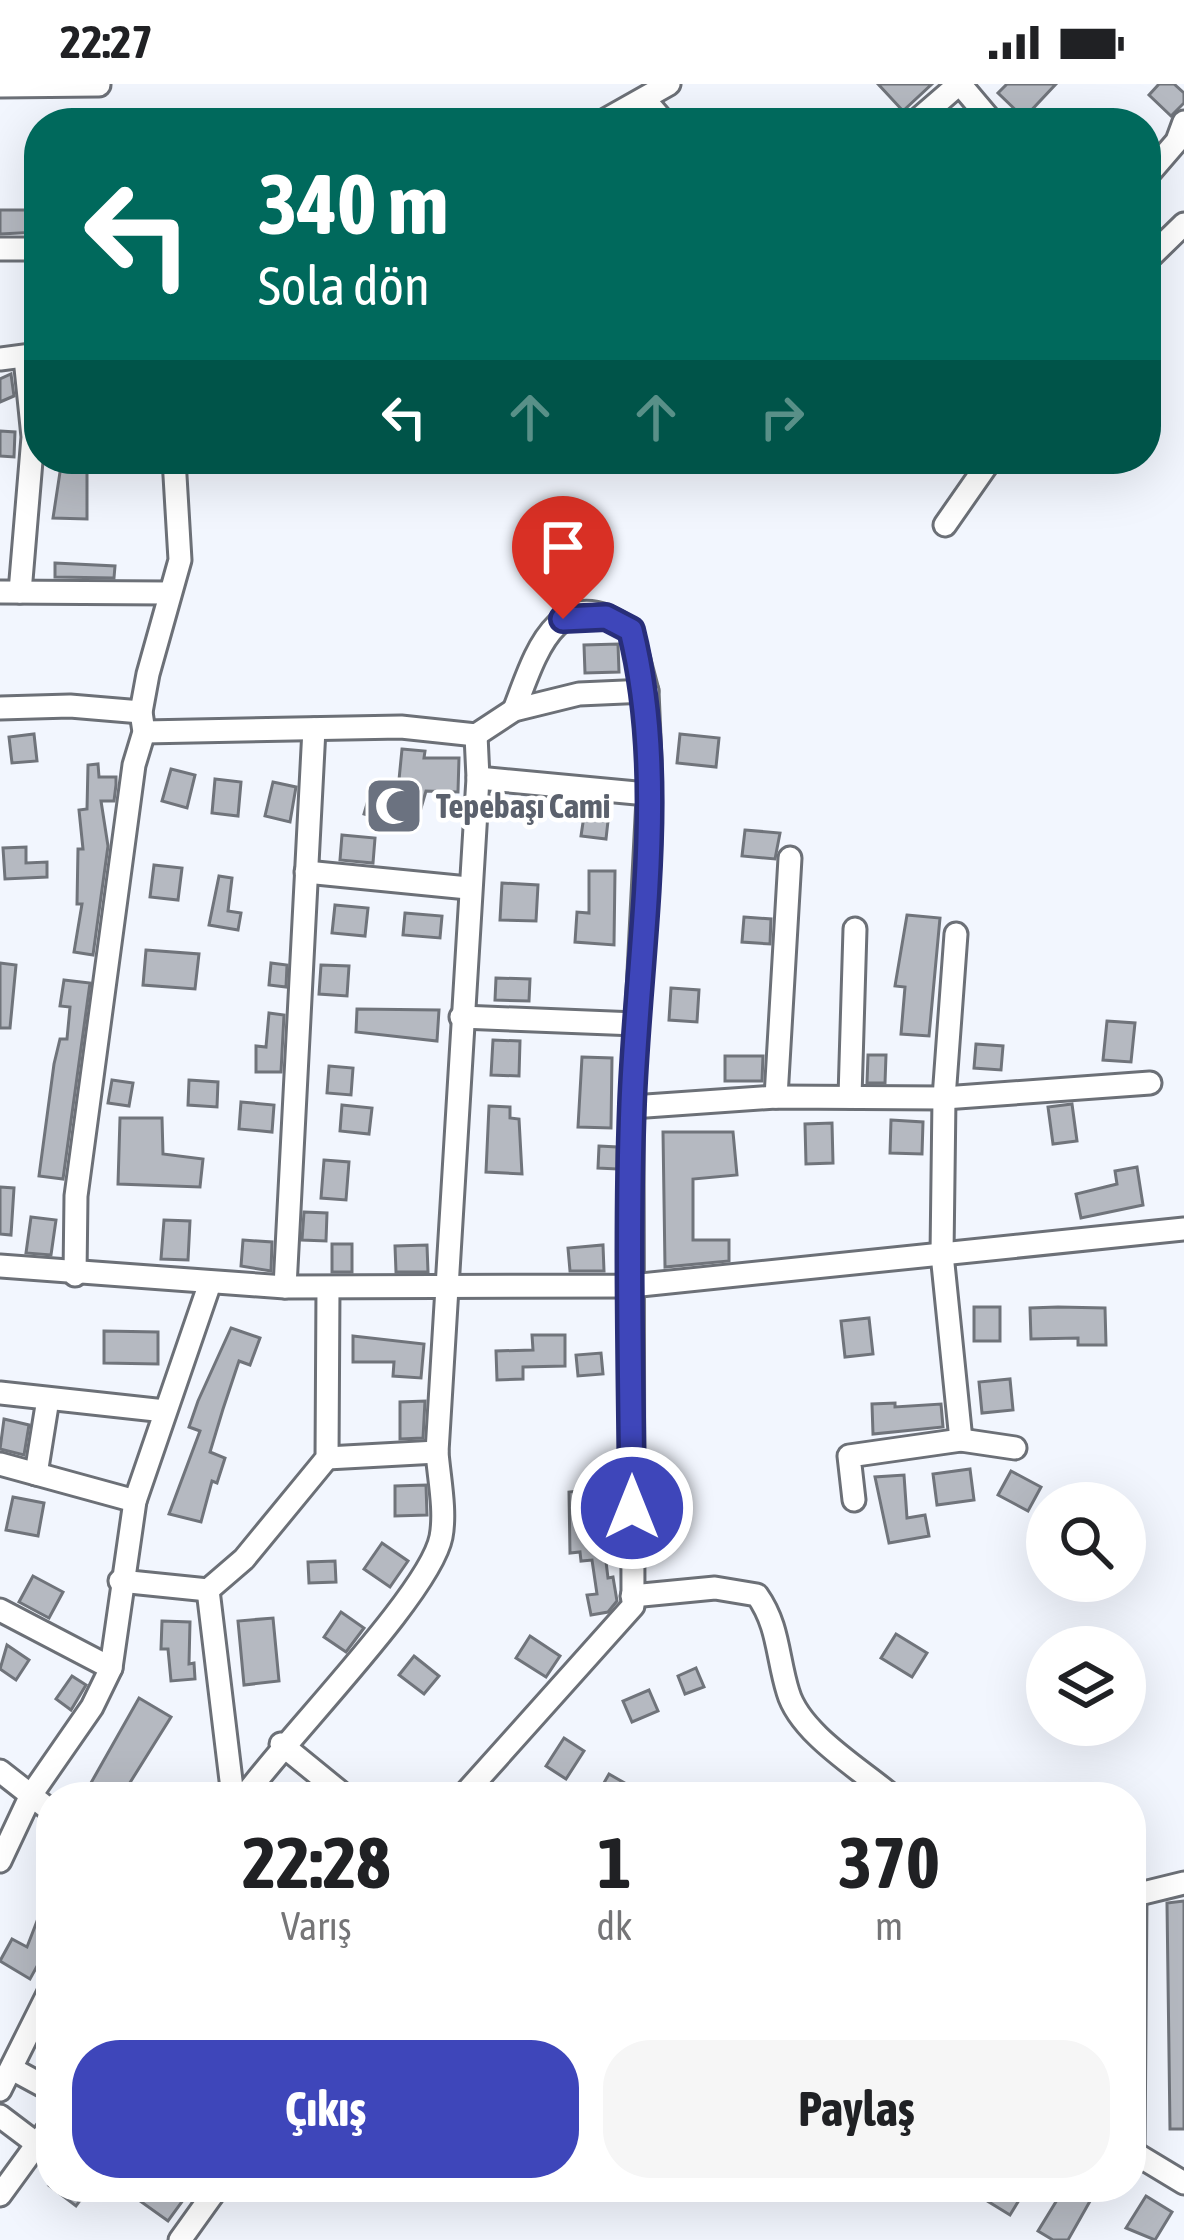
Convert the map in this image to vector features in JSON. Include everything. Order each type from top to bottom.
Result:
[{"type":"street","points":[[630,108],[669,84]]},
{"type":"street","points":[[931,108],[959,84],[980,108]]},
{"type":"street","points":[[0,86],[99,85]]},
{"type":"street","points":[[646,100],[652,108]]},
{"type":"street","points":[[1161,160],[1182,136]]},
{"type":"street","points":[[1161,247],[1184,224]]},
{"type":"street","points":[[28,474],[10,592],[167,593]]},
{"type":"street","points":[[75,1275],[76,1196],[134,765],[167,593],[180,560],[175,474]]},
{"type":"street","points":[[945,525],[981,474]]},
{"type":"street","points":[[476,1782],[633,1606],[632,1107],[647,794],[646,691],[631,630],[606,617],[576,615],[554,624],[542,635],[514,710]]},
{"type":"street","points":[[0,708],[70,706],[142,722],[314,729],[401,727],[476,735],[514,710],[579,694],[646,691]]},
{"type":"street","points":[[285,1287],[314,729]]},
{"type":"street","points":[[254,1782],[429,1568],[441,1536],[437,1453],[478,778],[476,735]]},
{"type":"street","points":[[478,778],[647,794]]},
{"type":"street","points":[[776,1097],[790,858]]},
{"type":"street","points":[[306,872],[468,888]]},
{"type":"street","points":[[850,1097],[855,929]]},
{"type":"street","points":[[956,934],[944,1098],[942,1255],[961,1440]]},
{"type":"street","points":[[461,1017],[637,1024]]},
{"type":"street","points":[[632,1107],[776,1097],[944,1098],[1150,1083]]},
{"type":"street","points":[[0,1266],[285,1287],[631,1286],[1184,1229]]},
{"type":"street","points":[[40,1782],[92,1707],[111,1668],[135,1502],[210,1283]]},
{"type":"street","points":[[120,1581],[208,1590],[236,1569],[327,1458],[328,1288]]},
{"type":"street","points":[[0,1393],[165,1411]]},
{"type":"street","points":[[35,1474],[48,1399]]},
{"type":"street","points":[[854,1500],[846,1470],[849,1456],[961,1440],[1016,1448]]},
{"type":"street","points":[[327,1458],[437,1453]]},
{"type":"street","points":[[0,1465],[135,1502]]},
{"type":"street","points":[[632,1596],[715,1588],[757,1595],[771,1616],[788,1696],[812,1727],[876,1782]]},
{"type":"street","points":[[208,1590],[231,1782]]},
{"type":"street","points":[[0,1610],[111,1668]]},
{"type":"street","points":[[281,1744],[328,1782]]},
{"type":"street","points":[[0,1771],[36,1799]]},
{"type":"street","points":[[0,1861],[36,1788]]},
{"type":"street","points":[[1146,1892],[1184,1883]]},
{"type":"street","points":[[0,2090],[36,2021]]},
{"type":"street","points":[[14,2070],[36,2082]]},
{"type":"street","points":[[0,2116],[36,2143]]},
{"type":"street","points":[[0,2195],[36,2145]]},
{"type":"street","points":[[1146,2160],[1184,2183]]},
{"type":"street","points":[[181,2240],[204,2202]]},
{"type":"building","points":[[878,84],[932,84],[906,108],[900,108]]},
{"type":"building","points":[[1007,84],[1056,84],[1033,108],[1014,108],[998,93]]},
{"type":"building","points":[[1159,84],[1174,84],[1184,93],[1184,103],[1171,116],[1149,95]]},
{"type":"building","points":[[0,210],[24,210],[24,233],[0,234]]},
{"type":"building","points":[[11,374],[14,396],[0,402],[0,379]]},
{"type":"building","points":[[0,431],[15,432],[14,457],[0,456]]},
{"type":"building","points":[[60,474],[87,474],[87,519],[53,518]]},
{"type":"building","points":[[55,563],[115,566],[114,578],[55,577]]},
{"type":"building","points":[[618,644],[619,672],[585,673],[584,645]]},
{"type":"building","points":[[34,734],[37,761],[12,763],[9,737]]},
{"type":"building","points":[[680,734],[719,738],[716,767],[677,763]]},
{"type":"building","points":[[402,749],[425,751],[424,758],[459,758],[458,792],[426,791],[415,829],[364,814],[373,783],[398,790]]},
{"type":"building","points":[[98,764],[99,777],[116,777],[116,785],[114,801],[101,801],[108,846],[93,955],[74,952],[82,904],[77,904],[78,849],[83,849],[79,810],[87,809],[88,765]]},
{"type":"building","points":[[171,769],[195,775],[187,808],[162,801]]},
{"type":"building","points":[[215,779],[241,782],[238,816],[212,813]]},
{"type":"building","points":[[273,782],[296,787],[290,822],[265,816]]},
{"type":"building","points":[[585,809],[609,812],[606,839],[581,836]]},
{"type":"building","points":[[745,830],[780,833],[775,859],[742,856]]},
{"type":"building","points":[[342,835],[375,838],[373,863],[340,860]]},
{"type":"building","points":[[26,847],[26,863],[47,862],[47,877],[5,879],[3,848]]},
{"type":"building","points":[[154,865],[182,868],[178,900],[150,897]]},
{"type":"building","points":[[589,871],[615,871],[614,945],[575,942],[577,912],[589,913]]},
{"type":"building","points":[[219,876],[232,878],[228,911],[241,913],[238,930],[209,925]]},
{"type":"building","points":[[502,883],[538,885],[536,921],[500,920]]},
{"type":"building","points":[[335,905],[368,908],[365,936],[332,933]]},
{"type":"building","points":[[405,913],[442,916],[440,938],[403,935]]},
{"type":"building","points":[[907,915],[940,918],[929,1036],[901,1034],[905,987],[895,986]]},
{"type":"building","points":[[744,917],[771,919],[770,944],[742,942]]},
{"type":"building","points":[[146,950],[199,954],[195,989],[143,985]]},
{"type":"building","points":[[0,963],[16,965],[10,1028],[0,1028]]},
{"type":"building","points":[[271,963],[287,965],[286,987],[269,985]]},
{"type":"building","points":[[321,965],[349,966],[347,996],[319,994]]},
{"type":"building","points":[[496,978],[530,979],[529,1001],[495,1000]]},
{"type":"building","points":[[64,980],[90,983],[63,1179],[39,1176],[54,1064],[60,1039],[67,1039],[70,1007],[60,1006]]},
{"type":"building","points":[[671,988],[699,990],[697,1022],[669,1020]]},
{"type":"building","points":[[357,1009],[439,1010],[437,1041],[356,1032]]},
{"type":"building","points":[[269,1013],[284,1015],[281,1072],[256,1072],[256,1046],[266,1047]]},
{"type":"building","points":[[1107,1021],[1135,1023],[1131,1062],[1103,1060]]},
{"type":"building","points":[[493,1040],[520,1041],[519,1076],[491,1075]]},
{"type":"building","points":[[976,1044],[1003,1046],[1001,1070],[974,1068]]},
{"type":"building","points":[[868,1055],[886,1055],[885,1083],[867,1083]]},
{"type":"building","points":[[725,1056],[763,1056],[762,1081],[725,1081]]},
{"type":"building","points":[[582,1057],[612,1058],[611,1128],[578,1127]]},
{"type":"building","points":[[329,1066],[353,1068],[351,1095],[327,1093]]},
{"type":"building","points":[[112,1080],[133,1083],[129,1106],[108,1103]]},
{"type":"building","points":[[189,1080],[218,1082],[217,1107],[188,1105]]},
{"type":"building","points":[[241,1102],[274,1105],[272,1132],[239,1129]]},
{"type":"building","points":[[1072,1104],[1077,1141],[1053,1144],[1048,1107]]},
{"type":"building","points":[[342,1105],[372,1108],[369,1134],[340,1131]]},
{"type":"building","points":[[489,1106],[510,1107],[510,1118],[519,1119],[522,1174],[486,1172]]},
{"type":"building","points":[[120,1118],[162,1118],[163,1154],[203,1159],[200,1187],[118,1184]]},
{"type":"building","points":[[891,1120],[923,1122],[922,1154],[890,1153]]},
{"type":"building","points":[[832,1123],[833,1163],[806,1164],[805,1124]]},
{"type":"building","points":[[663,1132],[733,1132],[737,1175],[693,1179],[693,1240],[729,1240],[729,1261],[665,1267]]},
{"type":"building","points":[[599,1146],[617,1147],[617,1169],[598,1168]]},
{"type":"building","points":[[324,1160],[349,1162],[346,1200],[321,1198]]},
{"type":"building","points":[[1137,1167],[1143,1205],[1081,1218],[1076,1194],[1117,1184],[1115,1171]]},
{"type":"building","points":[[0,1187],[14,1188],[11,1235],[0,1234]]},
{"type":"building","points":[[304,1212],[327,1213],[326,1241],[302,1240]]},
{"type":"building","points":[[31,1217],[56,1220],[51,1255],[26,1253]]},
{"type":"building","points":[[164,1220],[190,1221],[188,1260],[161,1259]]},
{"type":"building","points":[[243,1240],[272,1242],[271,1271],[241,1266]]},
{"type":"building","points":[[332,1244],[352,1244],[352,1272],[332,1272]]},
{"type":"building","points":[[427,1245],[428,1272],[396,1272],[395,1246]]},
{"type":"building","points":[[603,1245],[604,1271],[570,1271],[568,1248]]},
{"type":"building","points":[[974,1307],[1000,1307],[1000,1341],[974,1341]]},
{"type":"building","points":[[1030,1308],[1105,1308],[1106,1345],[1078,1345],[1078,1338],[1031,1339]]},
{"type":"building","points":[[869,1318],[873,1354],[845,1357],[841,1321]]},
{"type":"building","points":[[231,1328],[260,1338],[250,1365],[239,1361],[223,1409],[210,1452],[225,1458],[217,1483],[212,1481],[201,1522],[169,1514],[200,1431],[189,1427]]},
{"type":"building","points":[[104,1331],[158,1332],[158,1364],[104,1363]]},
{"type":"building","points":[[532,1335],[565,1335],[565,1366],[523,1367],[523,1379],[497,1380],[496,1351],[533,1350]]},
{"type":"building","points":[[353,1336],[424,1344],[421,1378],[393,1376],[394,1362],[353,1362]]},
{"type":"building","points":[[601,1353],[603,1374],[578,1376],[576,1355]]},
{"type":"building","points":[[1010,1379],[1013,1410],[982,1413],[979,1382]]},
{"type":"building","points":[[425,1401],[423,1438],[400,1439],[400,1402]]},
{"type":"building","points":[[895,1403],[895,1407],[941,1404],[943,1427],[873,1434],[872,1404]]},
{"type":"building","points":[[4,1419],[29,1425],[24,1455],[0,1449]]},
{"type":"building","points":[[970,1469],[974,1500],[937,1505],[933,1474]]},
{"type":"building","points":[[1011,1471],[1032,1482],[1026,1482],[1026,1510],[998,1495]]},
{"type":"building","points":[[904,1475],[907,1518],[925,1515],[929,1536],[889,1543],[875,1477]]},
{"type":"building","points":[[426,1485],[427,1515],[395,1516],[395,1486]]},
{"type":"building","points":[[606,1488],[609,1512],[600,1513],[608,1578],[613,1577],[617,1601],[608,1612],[591,1615],[587,1595],[597,1594],[592,1560],[581,1561],[580,1552],[570,1553],[569,1492]]},
{"type":"building","points":[[13,1497],[44,1503],[38,1536],[6,1530]]},
{"type":"building","points":[[382,1543],[408,1561],[390,1587],[364,1569]]},
{"type":"building","points":[[335,1561],[336,1582],[309,1583],[308,1562]]},
{"type":"building","points":[[33,1576],[63,1592],[49,1618],[19,1602]]},
{"type":"building","points":[[341,1612],[364,1628],[346,1652],[324,1637]]},
{"type":"building","points":[[273,1618],[279,1681],[244,1685],[238,1621]]},
{"type":"building","points":[[162,1621],[190,1622],[189,1664],[194,1663],[195,1679],[171,1681],[168,1649],[161,1649]]},
{"type":"building","points":[[896,1634],[927,1653],[912,1677],[881,1658]]},
{"type":"building","points":[[530,1636],[560,1656],[546,1677],[516,1658]]},
{"type":"building","points":[[7,1645],[29,1660],[16,1680],[0,1669]]},
{"type":"building","points":[[414,1656],[439,1676],[424,1694],[399,1675]]},
{"type":"building","points":[[696,1668],[704,1687],[685,1694],[678,1676]]},
{"type":"building","points":[[72,1676],[86,1685],[71,1710],[56,1699]]},
{"type":"building","points":[[649,1690],[658,1711],[632,1722],[623,1701]]},
{"type":"building","points":[[139,1698],[171,1717],[130,1782],[91,1782]]},
{"type":"building","points":[[564,1738],[584,1751],[566,1779],[546,1766]]},
{"type":"building","points":[[1184,1901],[1184,2129],[1170,2129],[1167,1903]]},
{"type":"building","points":[[36,1924],[36,1968],[30,1979],[0,1961],[12,1939],[27,1947]]},
{"type":"building","points":[[1146,2196],[1172,2212],[1155,2240],[1126,2228]]},
{"type":"building","points":[[141,2202],[182,2202],[168,2221]]},
{"type":"building","points":[[989,2202],[1018,2202],[1010,2215]]},
{"type":"building","points":[[1056,2202],[1090,2202],[1068,2240],[1053,2240],[1038,2231]]},
{"type":"place","name":"Tepebaşı Cami","points":[[394,806]]},
{"type":"route","points":[[563,619],[606,617],[631,630],[646,691],[650,760],[632,1107],[632,1508]]}]
